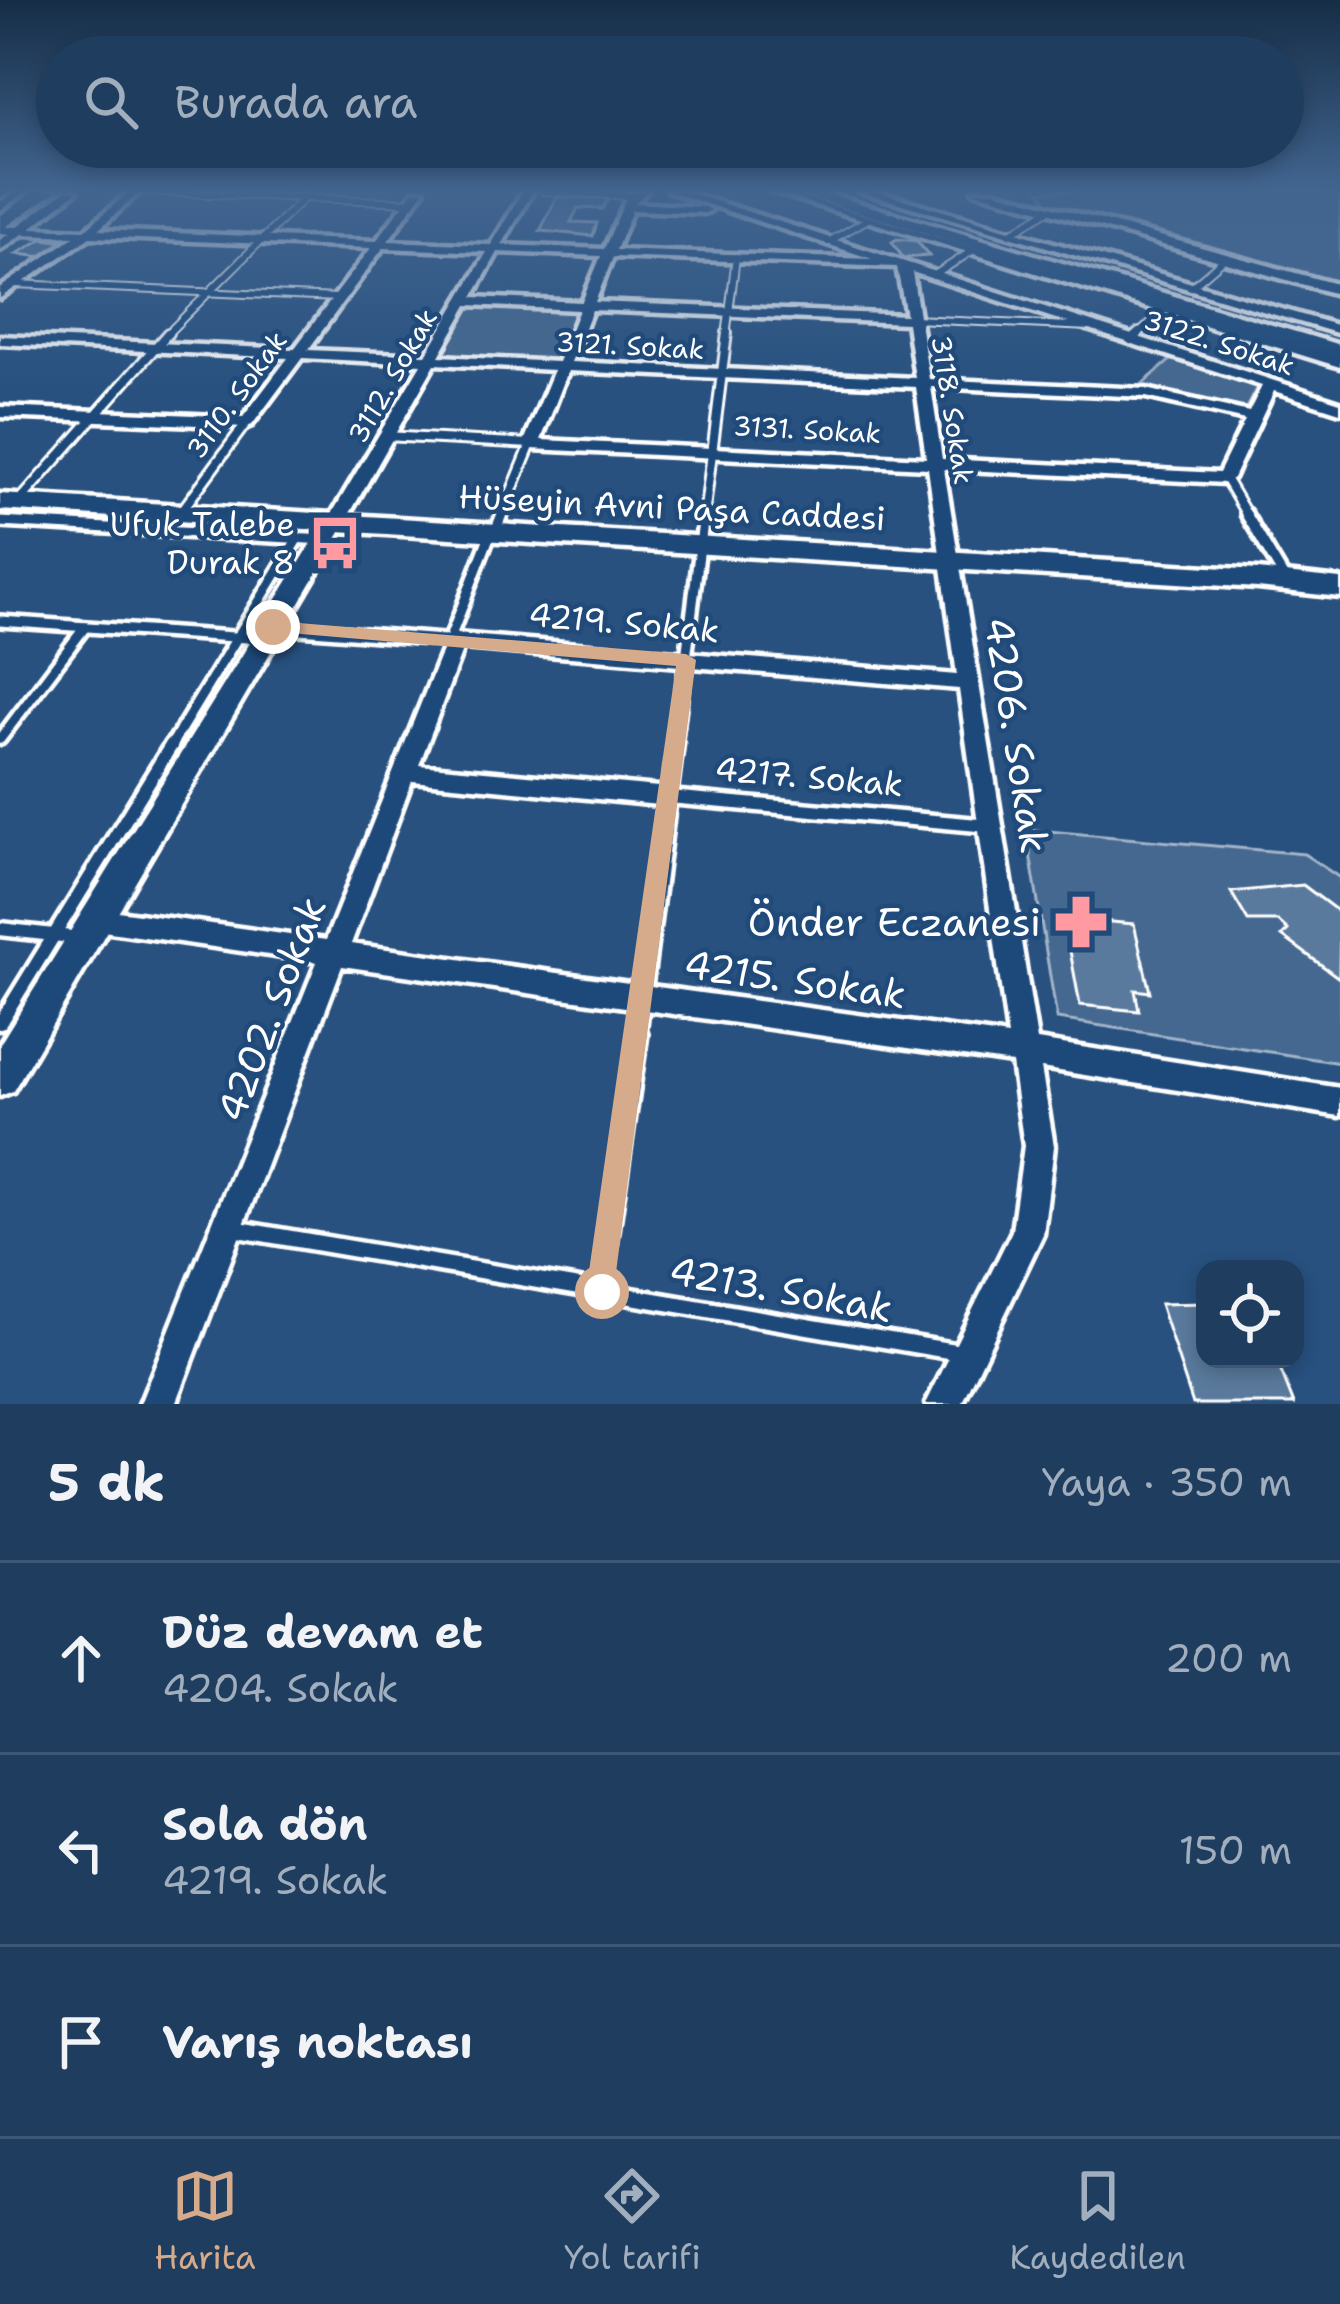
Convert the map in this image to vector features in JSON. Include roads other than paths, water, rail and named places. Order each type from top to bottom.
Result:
[{"type":"main road","points":[[1018,257],[1340,353]]},
{"type":"main road","points":[[1055,257],[1340,340]]},
{"type":"main road","name":"Hüseyin Avni Paşa Caddesi","points":[[5,508],[180,513],[320,534],[493,532],[1340,588]]},
{"type":"street","points":[[5,290],[54,257]]},
{"type":"street","name":"3110. Sokak","points":[[247,422],[367,257]]},
{"type":"street","name":"3112. Sokak","points":[[320,534],[386,436],[489,257]]},
{"type":"street","points":[[530,444],[605,257]]},
{"type":"street","points":[[724,257],[901,266]]},
{"type":"street","name":"3122. Sokak","points":[[872,257],[1340,406]]},
{"type":"street","points":[[990,257],[1340,363]]},
{"type":"street","points":[[1088,257],[1340,330]]},
{"type":"street","points":[[1220,257],[1340,290]]},
{"type":"street","name":"3118. Sokak","points":[[901,266],[914,319],[950,560]]},
{"type":"street","points":[[464,301],[914,319]]},
{"type":"street","name":"3121. Sokak","points":[[0,340],[1146,393],[1254,418]]},
{"type":"street","points":[[1225,478],[1270,384]]},
{"type":"street","points":[[0,412],[247,422]]},
{"type":"street","name":"3131. Sokak","points":[[530,444],[1225,478]]},
{"type":"street","points":[[0,1078],[78,931],[320,534]]},
{"type":"street","name":"4206. Sokak","points":[[944,1404],[1015,1262],[1034,1207],[1039,1146],[950,560]]},
{"type":"street","name":"4219. Sokak","points":[[452,641],[970,683]]},
{"type":"street","name":"4202. Sokak","points":[[158,1404],[452,641]]},
{"type":"street","name":"4217. Sokak","points":[[405,772],[670,796]]},
{"type":"street","name":"4215. Sokak","points":[[78,931],[334,953],[1028,1052],[1339,1103]]},
{"type":"lane","points":[[5,508],[244,257]]},
{"type":"lane","points":[[602,1292],[644,997],[736,257]]},
{"type":"lane","points":[[933,276],[963,257]]},
{"type":"lane","points":[[1191,286],[1225,258]]},
{"type":"lane","points":[[5,290],[338,298]]},
{"type":"lane","points":[[1131,340],[1165,310]]},
{"type":"lane","points":[[914,319],[1091,327]]},
{"type":"lane","name":"3110. Sokak","points":[[180,513],[247,422]]},
{"type":"lane","name":"3131. Sokak","points":[[386,436],[530,444]]},
{"type":"lane","name":"4202. Sokak","points":[[452,641],[530,444]]},
{"type":"lane","points":[[1225,478],[1286,581]]},
{"type":"lane","points":[[5,508],[320,534]]},
{"type":"lane","name":"4219. Sokak","points":[[0,621],[452,641]]},
{"type":"lane","points":[[0,739],[85,627]]},
{"type":"lane","points":[[0,1023],[78,931],[258,635]]},
{"type":"lane","name":"4217. Sokak","points":[[670,796],[992,826]]},
{"type":"lane","name":"4215. Sokak","points":[[0,929],[78,931]]},
{"type":"lane","name":"4213. Sokak","points":[[227,1228],[969,1354]]},
{"type":"place","name":"Ufuk Talebe Durak 8","points":[[335,543]]},
{"type":"place","name":"Önder Eczanesi","points":[[1081,922]]}]
